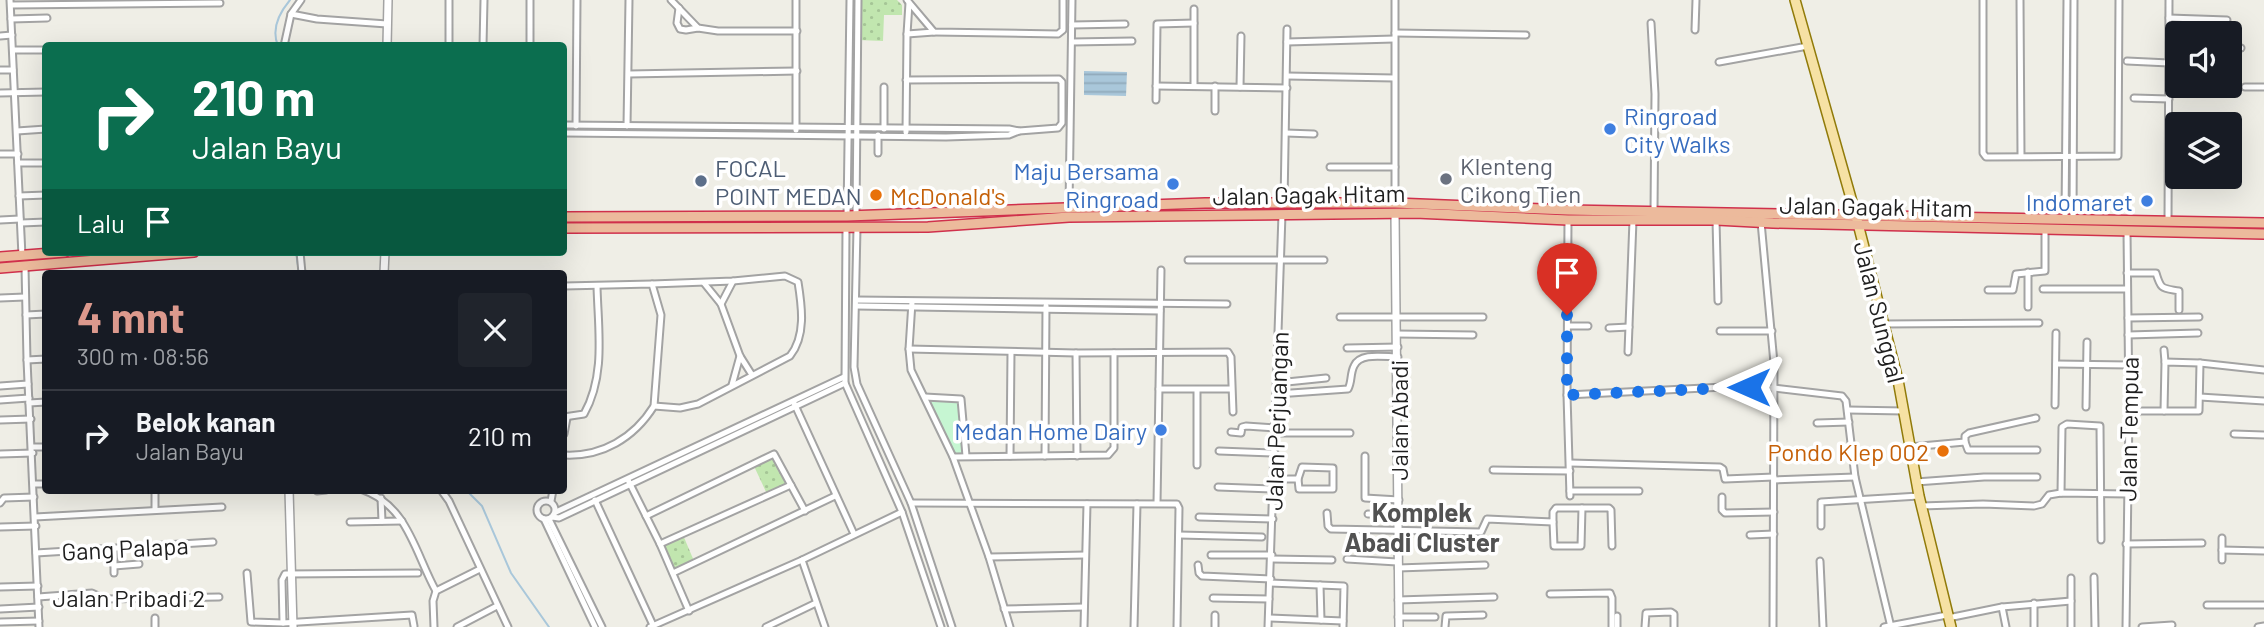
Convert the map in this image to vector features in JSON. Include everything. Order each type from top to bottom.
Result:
[{"type":"highway","name":"Jalan Gagak Hitam","points":[[567,217],[851,215],[1069,206],[1284,203],[1568,220],[1761,222],[2069,218],[2264,223]]},
{"type":"highway","name":"Jalan Gagak Hitam","points":[[567,228],[928,227],[1069,216],[1282,214],[1493,206],[2045,229],[2264,234]]},
{"type":"highway","points":[[1492,217],[1493,206]]},
{"type":"highway","points":[[597,217],[597,227]]},
{"type":"highway","points":[[2233,222],[2233,233]]},
{"type":"highway","points":[[0,257],[42,254]]},
{"type":"highway","points":[[0,268],[133,256]]},
{"type":"main road","name":"Jalan Sunggal","points":[[1795,0],[1883,324],[1904,411],[1920,501],[1949,620]]},
{"type":"street","points":[[0,0],[220,4]]},
{"type":"street","points":[[285,42],[291,13],[301,0]]},
{"type":"street","points":[[387,0],[387,42]]},
{"type":"street","points":[[449,0],[449,42]]},
{"type":"street","points":[[483,42],[484,0]]},
{"type":"street","points":[[530,0],[530,42]]},
{"type":"street","points":[[576,133],[578,0]]},
{"type":"street","points":[[627,129],[629,0]]},
{"type":"street","points":[[671,0],[698,28]]},
{"type":"street","points":[[796,0],[796,134]]},
{"type":"street","points":[[907,34],[1060,34],[1063,30],[1063,0]]},
{"type":"street","points":[[1069,206],[1072,0]]},
{"type":"street","points":[[1395,0],[1395,208]]},
{"type":"street","points":[[1695,30],[1696,0]]},
{"type":"street","points":[[1983,0],[1983,153],[1986,157],[2119,155],[2119,0]]},
{"type":"street","points":[[2020,0],[2021,155]]},
{"type":"street","points":[[2067,0],[2074,155],[2074,207],[2069,218]]},
{"type":"street","points":[[2069,218],[2065,207],[2066,156],[2074,0]]},
{"type":"street","points":[[2169,0],[2169,18],[2227,20]]},
{"type":"street","points":[[851,215],[858,1],[849,1],[848,77],[852,131]]},
{"type":"street","points":[[908,1],[934,32]]},
{"type":"street","points":[[906,133],[908,1]]},
{"type":"street","points":[[10,2],[22,256]]},
{"type":"street","points":[[679,8],[677,23],[680,29],[797,31]]},
{"type":"street","points":[[1194,9],[1194,86]]},
{"type":"street","points":[[291,13],[317,19],[387,24]]},
{"type":"street","points":[[11,19],[47,18]]},
{"type":"street","points":[[1156,100],[1157,24],[1194,23]]},
{"type":"street","points":[[1651,23],[1655,94],[1654,211]]},
{"type":"street","points":[[1072,25],[1125,24]]},
{"type":"street","points":[[1284,203],[1287,29]]},
{"type":"street","points":[[0,36],[12,35]]},
{"type":"street","points":[[1287,42],[1394,36],[1526,35]]},
{"type":"street","points":[[1240,87],[1241,36]]},
{"type":"street","points":[[1072,42],[1132,41]]},
{"type":"street","points":[[1719,62],[1808,46]]},
{"type":"street","points":[[13,50],[42,50]]},
{"type":"street","points":[[2127,61],[2165,63]]},
{"type":"street","points":[[0,70],[13,69]]},
{"type":"street","points":[[629,74],[797,71]]},
{"type":"street","points":[[1287,76],[1394,78]]},
{"type":"street","points":[[848,77],[856,77]]},
{"type":"street","points":[[567,133],[627,129],[796,127],[878,135],[1009,129],[1018,131],[1061,126],[1060,80],[906,80]]},
{"type":"street","points":[[1156,86],[1287,88]]},
{"type":"street","points":[[1215,86],[1215,111]]},
{"type":"street","points":[[884,87],[884,129]]},
{"type":"street","points":[[2245,87],[2264,87]]},
{"type":"street","points":[[0,93],[42,92]]},
{"type":"street","points":[[2134,98],[2169,99],[2169,112]]},
{"type":"street","points":[[567,125],[796,134],[884,129],[906,133]]},
{"type":"street","points":[[17,131],[42,130]]},
{"type":"street","points":[[1286,133],[1314,134]]},
{"type":"street","points":[[878,135],[878,153]]},
{"type":"street","points":[[0,154],[18,154]]},
{"type":"street","points":[[18,163],[42,163]]},
{"type":"street","points":[[1331,167],[1395,167]]},
{"type":"street","points":[[2168,189],[2168,221]]},
{"type":"street","points":[[19,196],[42,195]]},
{"type":"street","points":[[2065,207],[2074,207]]},
{"type":"street","name":"Jalan Abadi","points":[[1395,208],[1399,627]]},
{"type":"street","name":"Jalan Perjuangan","points":[[1268,627],[1282,214]]},
{"type":"street","points":[[0,220],[42,222]]},
{"type":"street","points":[[1568,220],[1567,395],[1570,493],[1639,491]]},
{"type":"street","points":[[1628,352],[1633,220]]},
{"type":"street","points":[[1716,220],[1718,301]]},
{"type":"street","points":[[1761,222],[1772,331],[1774,388],[1773,627]]},
{"type":"street","points":[[846,228],[844,380],[902,512],[941,627]]},
{"type":"street","points":[[857,228],[854,367],[857,383],[911,503],[952,627]]},
{"type":"street","points":[[1988,290],[2013,290],[2015,275],[2043,272],[2046,269],[2045,229]]},
{"type":"street","name":"Jalan Tempua","points":[[2126,627],[2129,411],[2127,231]]},
{"type":"street","points":[[1188,260],[1324,260]]},
{"type":"street","points":[[0,622],[39,624],[25,267]]},
{"type":"street","points":[[1157,503],[1161,270]]},
{"type":"street","points":[[2028,272],[2028,307]]},
{"type":"street","points":[[2127,273],[2156,273],[2157,282],[2166,290],[2179,292],[2179,310]]},
{"type":"street","points":[[567,286],[704,283],[785,276],[797,282],[802,317],[799,342],[790,356],[698,404],[680,408],[654,405]]},
{"type":"street","points":[[720,304],[733,281]]},
{"type":"street","points":[[704,283],[720,304],[740,356],[752,375]]},
{"type":"street","points":[[567,455],[580,456],[605,450],[618,443],[642,423],[654,405],[661,315],[652,284]]},
{"type":"street","points":[[567,417],[584,414],[594,396],[599,376],[597,286]]},
{"type":"street","points":[[2043,289],[2127,289]]},
{"type":"street","points":[[0,298],[25,297]]},
{"type":"street","points":[[856,303],[1160,308],[1227,304]]},
{"type":"street","points":[[912,304],[909,349],[911,370],[953,457],[989,557],[1010,627]]},
{"type":"street","points":[[1045,456],[1046,306]]},
{"type":"street","points":[[26,315],[42,314]]},
{"type":"street","points":[[1340,317],[1483,317]]},
{"type":"street","points":[[2128,318],[2199,317]]},
{"type":"street","points":[[1883,324],[2039,323]]},
{"type":"street","points":[[1567,326],[1588,326]]},
{"type":"street","points":[[1609,327],[1629,327]]},
{"type":"street","points":[[1720,331],[1772,331]]},
{"type":"street","points":[[2055,405],[2056,333]]},
{"type":"street","points":[[2128,335],[2198,333]]},
{"type":"street","points":[[1397,334],[1473,335]]},
{"type":"street","points":[[2086,407],[2087,342]]},
{"type":"street","points":[[1347,348],[1398,347]]},
{"type":"street","points":[[909,349],[1230,353],[1233,412]]},
{"type":"street","points":[[2164,350],[2164,411]]},
{"type":"street","points":[[1010,456],[1011,352]]},
{"type":"street","points":[[1076,353],[1077,456]]},
{"type":"street","points":[[953,457],[1104,457],[1113,451],[1114,353]]},
{"type":"street","points":[[732,385],[740,356]]},
{"type":"street","points":[[1277,394],[1348,389],[1358,359],[1398,357]]},
{"type":"street","points":[[27,360],[42,359]]},
{"type":"street","points":[[2165,362],[2264,370]]},
{"type":"street","points":[[2129,411],[2198,411],[2200,363]]},
{"type":"street","points":[[2056,364],[2129,365]]},
{"type":"street","points":[[1277,383],[1326,378]]},
{"type":"street","points":[[551,494],[548,501],[537,507],[538,513],[559,518],[698,444],[844,380]]},
{"type":"street","points":[[0,386],[28,384]]},
{"type":"street","points":[[1567,395],[1724,387],[1774,388],[1840,395],[1846,399],[1854,477],[1891,627]]},
{"type":"street","points":[[1159,389],[1231,389]]},
{"type":"street","points":[[1197,390],[1197,466]]},
{"type":"street","points":[[925,397],[961,399],[966,457]]},
{"type":"street","points":[[2200,397],[2264,401]]},
{"type":"street","points":[[0,400],[42,402]]},
{"type":"street","points":[[550,517],[701,451],[794,402]]},
{"type":"street","points":[[794,402],[854,534]]},
{"type":"street","points":[[1847,410],[1904,411]]},
{"type":"street","points":[[2036,418],[1969,433],[1965,436],[1965,442],[1968,450],[2037,450]]},
{"type":"street","points":[[0,421],[31,419]]},
{"type":"street","points":[[1816,423],[1849,422]]},
{"type":"street","points":[[2061,493],[2063,425],[2099,425],[2101,540]]},
{"type":"street","points":[[1231,432],[1241,433],[1242,427],[1247,426],[1350,433]]},
{"type":"street","points":[[2234,434],[2264,435]]},
{"type":"street","points":[[1910,447],[1965,442]]},
{"type":"street","points":[[698,444],[701,451]]},
{"type":"street","points":[[0,454],[42,448]]},
{"type":"street","points":[[1219,451],[1275,453]]},
{"type":"street","points":[[646,516],[772,454],[805,511]]},
{"type":"street","points":[[1365,456],[1365,498],[1399,500]]},
{"type":"street","points":[[1570,463],[1720,467],[1723,468],[1725,479],[1854,477]]},
{"type":"street","points":[[886,472],[896,467]]},
{"type":"street","points":[[1302,467],[1332,467],[1334,470],[1332,489],[1299,489],[1298,479],[1302,467]]},
{"type":"street","points":[[1493,470],[1570,471]]},
{"type":"street","points":[[1916,482],[1984,477],[2037,477]]},
{"type":"street","points":[[1275,479],[1298,479]]},
{"type":"street","points":[[628,481],[660,544],[689,611]]},
{"type":"street","points":[[34,484],[42,484]]},
{"type":"street","points":[[660,544],[791,485]]},
{"type":"street","points":[[1218,487],[1274,489]]},
{"type":"street","points":[[1821,526],[1821,502],[1920,501],[2034,506],[2042,504],[2049,495],[2061,493],[2127,494]]},
{"type":"street","points":[[155,494],[155,510]]},
{"type":"street","points":[[289,494],[293,625]]},
{"type":"street","points":[[372,494],[395,510],[436,591],[433,601],[434,627]]},
{"type":"street","points":[[444,494],[508,627]]},
{"type":"street","points":[[547,494],[550,517],[595,627]]},
{"type":"street","points":[[673,573],[835,496]]},
{"type":"street","points":[[2,498],[34,497]]},
{"type":"street","points":[[1723,497],[1722,510],[1725,513],[1774,512]]},
{"type":"street","points":[[381,498],[382,521]]},
{"type":"street","points":[[595,500],[652,626],[802,561],[902,512]]},
{"type":"street","points":[[911,503],[1178,505],[1177,627]]},
{"type":"street","points":[[1084,627],[1087,504]]},
{"type":"street","points":[[1134,627],[1137,504]]},
{"type":"street","points":[[35,517],[222,507]]},
{"type":"street","points":[[1582,508],[1581,546],[1554,546],[1553,513],[1556,508],[1582,508],[1611,509],[1612,546]]},
{"type":"street","points":[[1327,513],[1328,526],[1331,529],[1481,532],[1487,519],[1553,522]]},
{"type":"street","points":[[1368,514],[1398,515]]},
{"type":"street","points":[[1199,517],[1273,519]]},
{"type":"street","points":[[350,522],[402,521]]},
{"type":"street","points":[[0,527],[36,526]]},
{"type":"street","points":[[1750,535],[1774,534]]},
{"type":"street","points":[[1179,535],[1262,537]]},
{"type":"street","points":[[2222,538],[2222,560]]},
{"type":"street","name":"Gang Palapa","points":[[36,553],[213,542]]},
{"type":"street","points":[[2126,544],[2202,543]]},
{"type":"street","points":[[114,549],[114,569],[139,564]]},
{"type":"street","points":[[2222,550],[2264,551]]},
{"type":"street","points":[[989,557],[1085,555]]},
{"type":"street","points":[[1211,555],[1332,560]]},
{"type":"street","points":[[1347,559],[1397,565],[1485,565]]},
{"type":"street","points":[[802,561],[825,627]]},
{"type":"street","points":[[1820,561],[1823,627]]},
{"type":"street","points":[[1198,565],[1202,576],[1345,587],[1343,624],[1321,620],[1269,618]]},
{"type":"street","points":[[436,591],[480,569]]},
{"type":"street","points":[[247,573],[251,622],[293,625],[411,615],[414,626]]},
{"type":"street","points":[[283,623],[282,580],[285,574],[418,573]]},
{"type":"street","points":[[925,577],[935,574]]},
{"type":"street","points":[[2094,577],[2095,627]]},
{"type":"street","points":[[2071,578],[2071,627]]},
{"type":"street","points":[[1320,585],[1321,620]]},
{"type":"street","points":[[0,587],[37,586]]},
{"type":"street","points":[[580,586],[602,627]]},
{"type":"street","name":"Jalan Pribadi 2","points":[[38,597],[92,593],[105,599],[219,597]]},
{"type":"street","points":[[1550,594],[1610,593],[1612,627]]},
{"type":"street","points":[[1398,600],[1494,597]]},
{"type":"street","points":[[1213,598],[1269,599]]},
{"type":"street","points":[[1884,627],[1949,620],[2002,607],[2071,601]]},
{"type":"street","points":[[766,627],[816,603]]},
{"type":"street","points":[[2034,603],[2034,627]]},
{"type":"street","points":[[2207,605],[2264,605]]},
{"type":"street","points":[[457,627],[497,606]]},
{"type":"street","points":[[0,608],[39,607]]},
{"type":"street","points":[[1004,609],[1084,607]]},
{"type":"street","points":[[2002,607],[2006,627]]},
{"type":"street","points":[[1645,627],[1646,613],[1672,612],[1674,627]]},
{"type":"street","points":[[1215,615],[1215,627]]},
{"type":"street","points":[[1445,627],[1447,616],[1483,615]]},
{"type":"street","points":[[1617,616],[1617,627]]},
{"type":"street","points":[[1398,617],[1435,617]]},
{"type":"street","points":[[155,618],[155,627]]},
{"type":"street","points":[[2142,627],[2172,625]]},
{"type":"street","points":[[2258,627],[2264,626]]},
{"type":"green space","points":[[859,0],[897,0],[902,5],[902,15],[884,15],[883,41],[858,40]]},
{"type":"green space","points":[[957,398],[962,403],[962,453],[953,454],[930,401]]},
{"type":"green space","points":[[774,455],[788,485],[767,494],[753,464]]},
{"type":"green space","points":[[683,535],[694,561],[674,570],[662,546]]},
{"type":"water","points":[[1084,71],[1127,72],[1126,96],[1084,95]]},
{"type":"waterway","points":[[277,42],[277,22],[290,0]]},
{"type":"waterway","points":[[297,256],[299,270]]},
{"type":"waterway","points":[[470,494],[482,506],[511,573],[549,627]]},
{"type":"place","name":"Ringroad City Walks","points":[[1610,129]]},
{"type":"place","name":"Klenteng Cikong Tien","points":[[1446,179]]},
{"type":"place","name":"FOCAL POINT MEDAN","points":[[701,181]]},
{"type":"place","name":"Maju Bersama Ringroad","points":[[1173,184]]},
{"type":"place","name":"McDonald's","points":[[876,195]]},
{"type":"place","name":"Indomaret","points":[[2147,201]]},
{"type":"place","name":"Medan Home Dairy","points":[[1161,430]]},
{"type":"place","name":"Pondo Klep 002","points":[[1943,451]]},
{"type":"district","name":"Komplek Abadi Cluster","points":[[1422,526]]},
{"type":"route","points":[[1567,315],[1567,395],[1749,387]]}]
